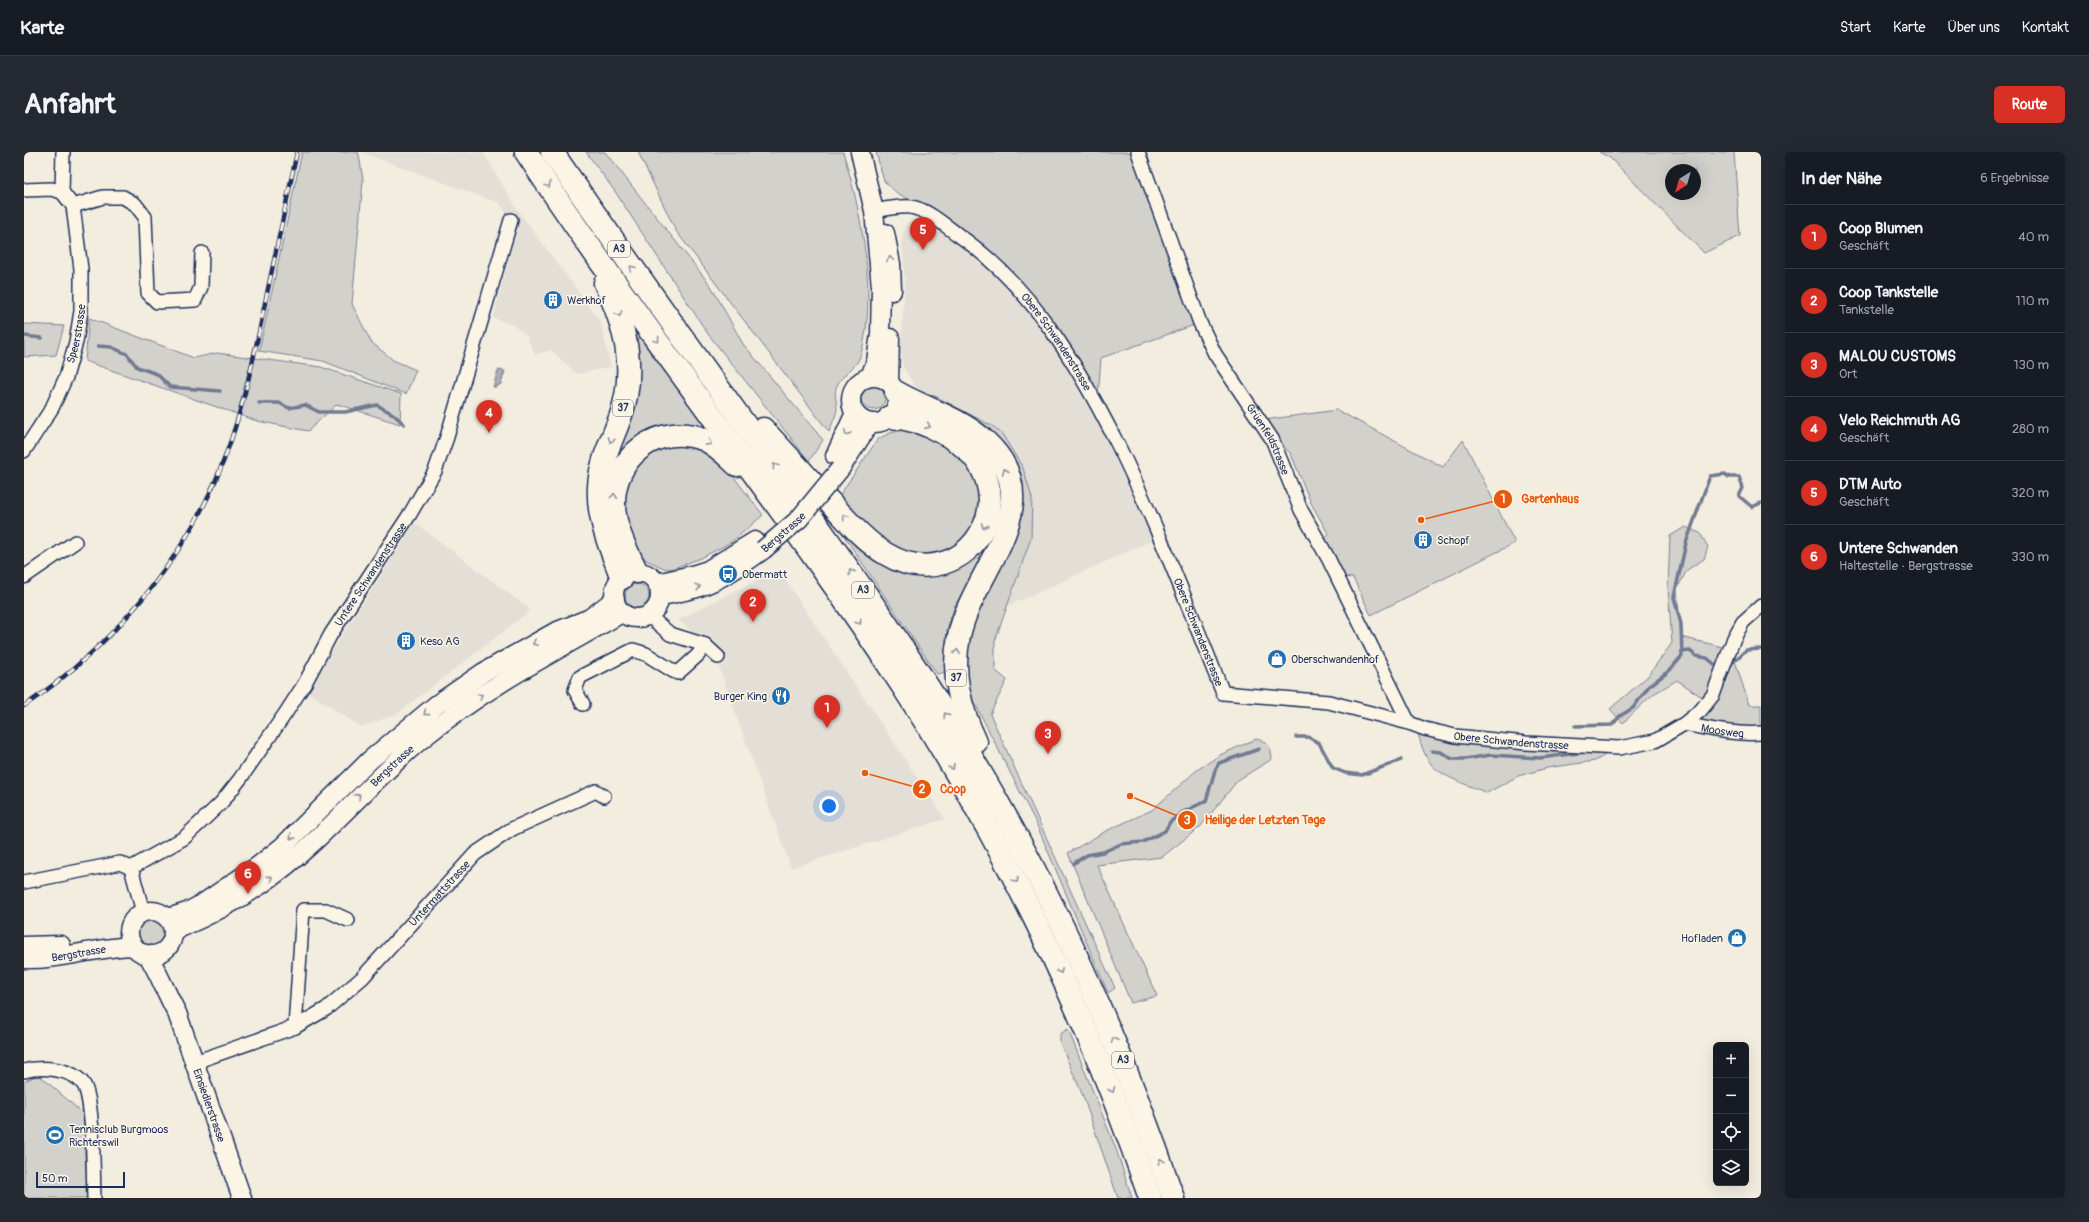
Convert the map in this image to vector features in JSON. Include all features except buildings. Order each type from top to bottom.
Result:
[{"type":"highway","name":"A3","points":[[526,152],[586,240],[834,585],[905,691],[966,790],[1005,859],[1044,935],[1085,1025],[1115,1098],[1150,1198]]},
{"type":"highway","name":"A3","points":[[552,152],[687,345],[837,552],[930,689],[977,766],[1022,845],[1063,925],[1098,1002],[1137,1095],[1173,1198]]},
{"type":"highway","name":"37","points":[[586,240],[620,316],[629,356],[626,398],[603,462],[598,489],[602,520],[630,575]]},
{"type":"highway","points":[[687,345],[835,507],[873,544],[887,555],[916,565],[941,563],[961,555],[973,544],[986,522],[990,496],[984,472],[972,454],[948,436],[911,419],[872,418]]},
{"type":"highway","name":"37","points":[[892,387],[976,434],[995,452],[1009,478],[1012,501],[1009,523],[1003,541],[964,620],[958,643],[956,674],[960,699],[968,724],[1022,845]]},
{"type":"highway","points":[[630,575],[617,525],[614,502],[620,473],[627,460],[644,445],[655,439],[674,435],[689,435],[703,439],[724,453],[772,499]]},
{"type":"main road","name":"Bergstrasse","points":[[860,152],[874,211],[881,287],[881,316],[876,361],[870,377]]},
{"type":"main road","name":"Bergstrasse","points":[[659,590],[698,588],[740,566],[759,546],[799,519],[836,465],[872,418],[896,408],[888,354],[892,300],[891,264],[888,242],[874,211]]},
{"type":"main road","points":[[872,418],[851,401],[854,388],[864,379],[870,377],[877,377],[892,387]]},
{"type":"main road","points":[[630,575],[648,575],[659,590],[655,611],[649,616],[635,618],[618,606],[617,584],[630,575]]},
{"type":"main road","name":"Bergstrasse","points":[[24,959],[64,957],[112,947],[140,950],[158,954],[170,933],[187,912],[202,904],[258,866],[283,846],[370,760],[436,705],[491,668],[555,632],[618,606]]},
{"type":"main road","points":[[143,912],[158,911],[170,933]]},
{"type":"main road","name":"Bergstrasse","points":[[24,946],[56,946],[109,937],[130,928],[135,917],[143,912]]},
{"type":"main road","points":[[130,928],[129,934],[140,950]]},
{"type":"main road","name":"Einsiedlerstrasse","points":[[170,933],[177,1013]]},
{"type":"main road","name":"Einsiedlerstrasse","points":[[140,950],[158,973],[166,994],[177,1013],[242,1198]]},
{"type":"street","points":[[62,192],[63,152]]},
{"type":"street","name":"Grüenfeldstrasse","points":[[1138,152],[1200,323],[1215,354],[1272,439],[1301,510],[1328,558],[1409,723]]},
{"type":"street","points":[[24,190],[52,189],[62,192],[73,206],[103,197],[123,197],[136,204],[145,217],[148,293],[157,302],[195,300],[201,286],[202,253]]},
{"type":"street","name":"Speerstrasse","points":[[24,451],[52,408],[66,377],[76,342],[81,311],[81,268],[73,206]]},
{"type":"street","name":"Obere Schwandenstrasse","points":[[874,211],[911,207],[924,211],[968,241],[1003,272],[1035,307],[1055,335],[1087,387],[1130,470],[1155,525],[1223,693],[1329,702],[1455,736],[1526,743],[1619,748],[1655,742],[1684,724],[1701,710],[1712,695],[1734,638],[1743,622],[1761,606]]},
{"type":"street","name":"Untere Schwandenstrasse","points":[[131,868],[184,838],[221,803],[240,779],[305,683],[331,634],[410,514],[435,471],[447,437],[511,220]]},
{"type":"street","points":[[24,577],[75,542]]},
{"type":"street","points":[[649,616],[670,634],[705,645],[718,657]]},
{"type":"street","points":[[583,704],[575,690],[580,677],[633,650],[646,654],[673,672],[678,673],[698,655],[705,645]]},
{"type":"street","name":"Moosweg","points":[[1684,724],[1724,732],[1745,734],[1761,733]]},
{"type":"street","name":"Untermattstrasse","points":[[195,1062],[294,1026],[326,1009],[342,997],[362,978],[475,854],[512,829],[596,791],[604,796]]},
{"type":"street","points":[[24,882],[120,863],[131,868],[143,912]]},
{"type":"street","points":[[294,1026],[303,910],[326,910],[348,920]]},
{"type":"street","points":[[24,1071],[32,1069],[55,1070],[74,1075],[84,1085],[92,1128],[94,1198]]},
{"type":"shaded area","points":[[302,152],[358,152],[363,180],[352,304],[371,342],[393,360],[416,370],[406,394],[323,361],[259,351]]},
{"type":"shaded area","points":[[360,152],[483,152],[517,209],[600,321],[611,367],[577,374],[551,350],[535,355],[527,336],[513,325],[493,318],[517,227],[499,203]]},
{"type":"shaded area","points":[[586,152],[605,152],[711,286],[743,344],[823,440],[809,461],[708,334],[614,190]]},
{"type":"shaded area","points":[[638,152],[843,152],[850,175],[861,226],[868,279],[868,305],[866,330],[861,354],[856,364],[841,378],[835,390],[837,409],[829,432],[676,231]]},
{"type":"shaded area","points":[[876,152],[1129,152],[1137,157],[1197,324],[1101,358],[1098,397],[1002,264],[956,224],[897,193],[884,181]]},
{"type":"shaded area","points":[[1599,152],[1734,152],[1740,236],[1704,253],[1610,158]]},
{"type":"shaded area","points":[[914,219],[924,220],[937,225],[994,271],[1042,329],[1056,350],[1104,435],[1153,540],[1006,607],[1020,570],[1007,443],[994,427],[933,395],[924,393],[914,385],[903,367],[900,354],[905,282],[902,239],[906,224]]},
{"type":"shaded area","points":[[89,318],[194,358],[217,353],[321,367],[401,394],[400,424],[337,404],[308,431],[257,421],[85,361]]},
{"type":"shaded area","points":[[24,324],[64,326],[56,355],[24,357]]},
{"type":"shaded area","points":[[634,330],[711,435],[723,463],[763,515],[733,541],[701,558],[674,568],[666,569],[646,560],[604,500]]},
{"type":"shaded area","points":[[498,370],[505,371],[501,384],[493,387]]},
{"type":"shaded area","points":[[873,386],[878,387],[884,393],[884,403],[878,409],[873,410],[868,409],[862,403],[861,398],[862,393],[868,387]]},
{"type":"shaded area","points":[[933,395],[994,427],[1002,434],[1023,468],[1032,498],[1031,538],[995,641],[995,670],[1007,680],[990,714],[1115,988],[1108,993],[1036,823],[968,690],[964,654],[1018,488],[921,396]]},
{"type":"shaded area","points":[[1337,410],[1443,467],[1463,440],[1515,543],[1371,615],[1353,578],[1343,577],[1323,539],[1329,535],[1311,503],[1291,454],[1276,439],[1264,420]]},
{"type":"shaded area","points":[[904,430],[939,442],[959,456],[974,475],[979,496],[978,511],[1003,509],[986,559],[955,605],[947,629],[945,652],[946,672],[937,674],[828,512],[878,439],[890,433]]},
{"type":"shaded area","points":[[415,523],[531,610],[397,714],[361,727],[306,691]]},
{"type":"shaded area","points":[[1685,527],[1700,533],[1708,547],[1704,559],[1687,570],[1677,589],[1681,637],[1727,648],[1732,651],[1749,705],[1761,705],[1761,730],[1690,723],[1706,700],[1677,680],[1652,695],[1623,723],[1610,709],[1647,677],[1672,643],[1668,588],[1670,536]]},
{"type":"shaded area","points":[[778,569],[945,819],[791,868],[712,648],[678,620]]},
{"type":"shaded area","points":[[637,584],[646,587],[649,596],[646,605],[637,608],[628,605],[625,596],[628,587]]},
{"type":"shaded area","points":[[1417,731],[1612,751],[1595,761],[1547,768],[1518,776],[1487,793],[1449,777],[1436,769],[1431,764],[1422,748]]},
{"type":"shaded area","points":[[1256,739],[1268,745],[1271,751],[1272,759],[1238,780],[1201,826],[1162,857],[1097,865],[1157,996],[1131,1003],[1068,853],[1106,831],[1152,810],[1197,770],[1220,755]]},
{"type":"shaded area","points":[[151,920],[161,923],[164,933],[161,943],[151,946],[141,943],[138,933],[141,923]]},
{"type":"shaded area","points":[[1068,1029],[1116,1149],[1132,1198],[1118,1198],[1083,1096],[1060,1043],[1060,1034]]},
{"type":"shaded area","name":"Tennisclub Burgmoos Richterswil","points":[[38,1074],[86,1116],[85,1155],[88,1198],[24,1198],[24,1082]]},
{"type":"waterway","points":[[24,336],[42,338]]},
{"type":"waterway","points":[[98,346],[111,347],[127,354],[137,367],[157,374],[170,387],[220,391]]},
{"type":"waterway","points":[[259,403],[279,403],[289,408],[305,405],[319,412],[345,412],[377,405],[393,414],[404,424]]},
{"type":"waterway","points":[[1575,726],[1612,725],[1620,716],[1633,708],[1649,686],[1669,671],[1682,656],[1681,624],[1674,597],[1686,543],[1710,476],[1725,474],[1729,477],[1739,477],[1743,488],[1739,496],[1752,507],[1761,503]]},
{"type":"waterway","points":[[1731,664],[1746,650],[1761,649]]},
{"type":"waterway","points":[[1682,652],[1690,651],[1696,656],[1707,658],[1718,667]]},
{"type":"waterway","points":[[1296,737],[1308,737],[1319,743],[1333,768],[1345,773],[1362,775],[1401,760]]},
{"type":"waterway","points":[[1074,863],[1087,855],[1103,852],[1121,844],[1143,842],[1165,831],[1170,822],[1183,812],[1206,801],[1215,770],[1219,763],[1259,749]]},
{"type":"waterway","points":[[1432,751],[1441,752],[1452,759],[1465,759],[1491,755],[1540,758],[1586,752]]},
{"type":"railway","points":[[24,706],[59,681],[91,653],[122,622],[150,590],[175,555],[197,519],[216,480],[231,440],[246,389],[297,152]]},
{"type":"place","name":"DTM Auto","points":[[923,250]]},
{"type":"place","name":"Werkhof","points":[[553,300]]},
{"type":"place","name":"Velo Reichmuth AG","points":[[489,433]]},
{"type":"place","name":"Gartenhaus","points":[[1421,520]]},
{"type":"place","name":"Schopf","points":[[1423,540]]},
{"type":"place","name":"Obermatt","points":[[728,574]]},
{"type":"place","name":"Coop Tankstelle","points":[[753,622]]},
{"type":"place","name":"Keso AG","points":[[406,641]]},
{"type":"place","name":"Oberschwandenhof","points":[[1277,659]]},
{"type":"place","name":"Burger King","points":[[781,696]]},
{"type":"place","name":"Coop Blumen","points":[[827,728]]},
{"type":"place","name":"MALOU CUSTOMS","points":[[1048,754]]},
{"type":"place","name":"Coop","points":[[865,773]]},
{"type":"place","name":"Heilige der Letzten Tage","points":[[1130,796]]},
{"type":"place","name":"Untere Schwanden","points":[[248,894]]},
{"type":"place","name":"Hofladen","points":[[1737,938]]},
{"type":"place","name":"Tennisclub Burgmoos Richterswil","points":[[55,1135]]}]
